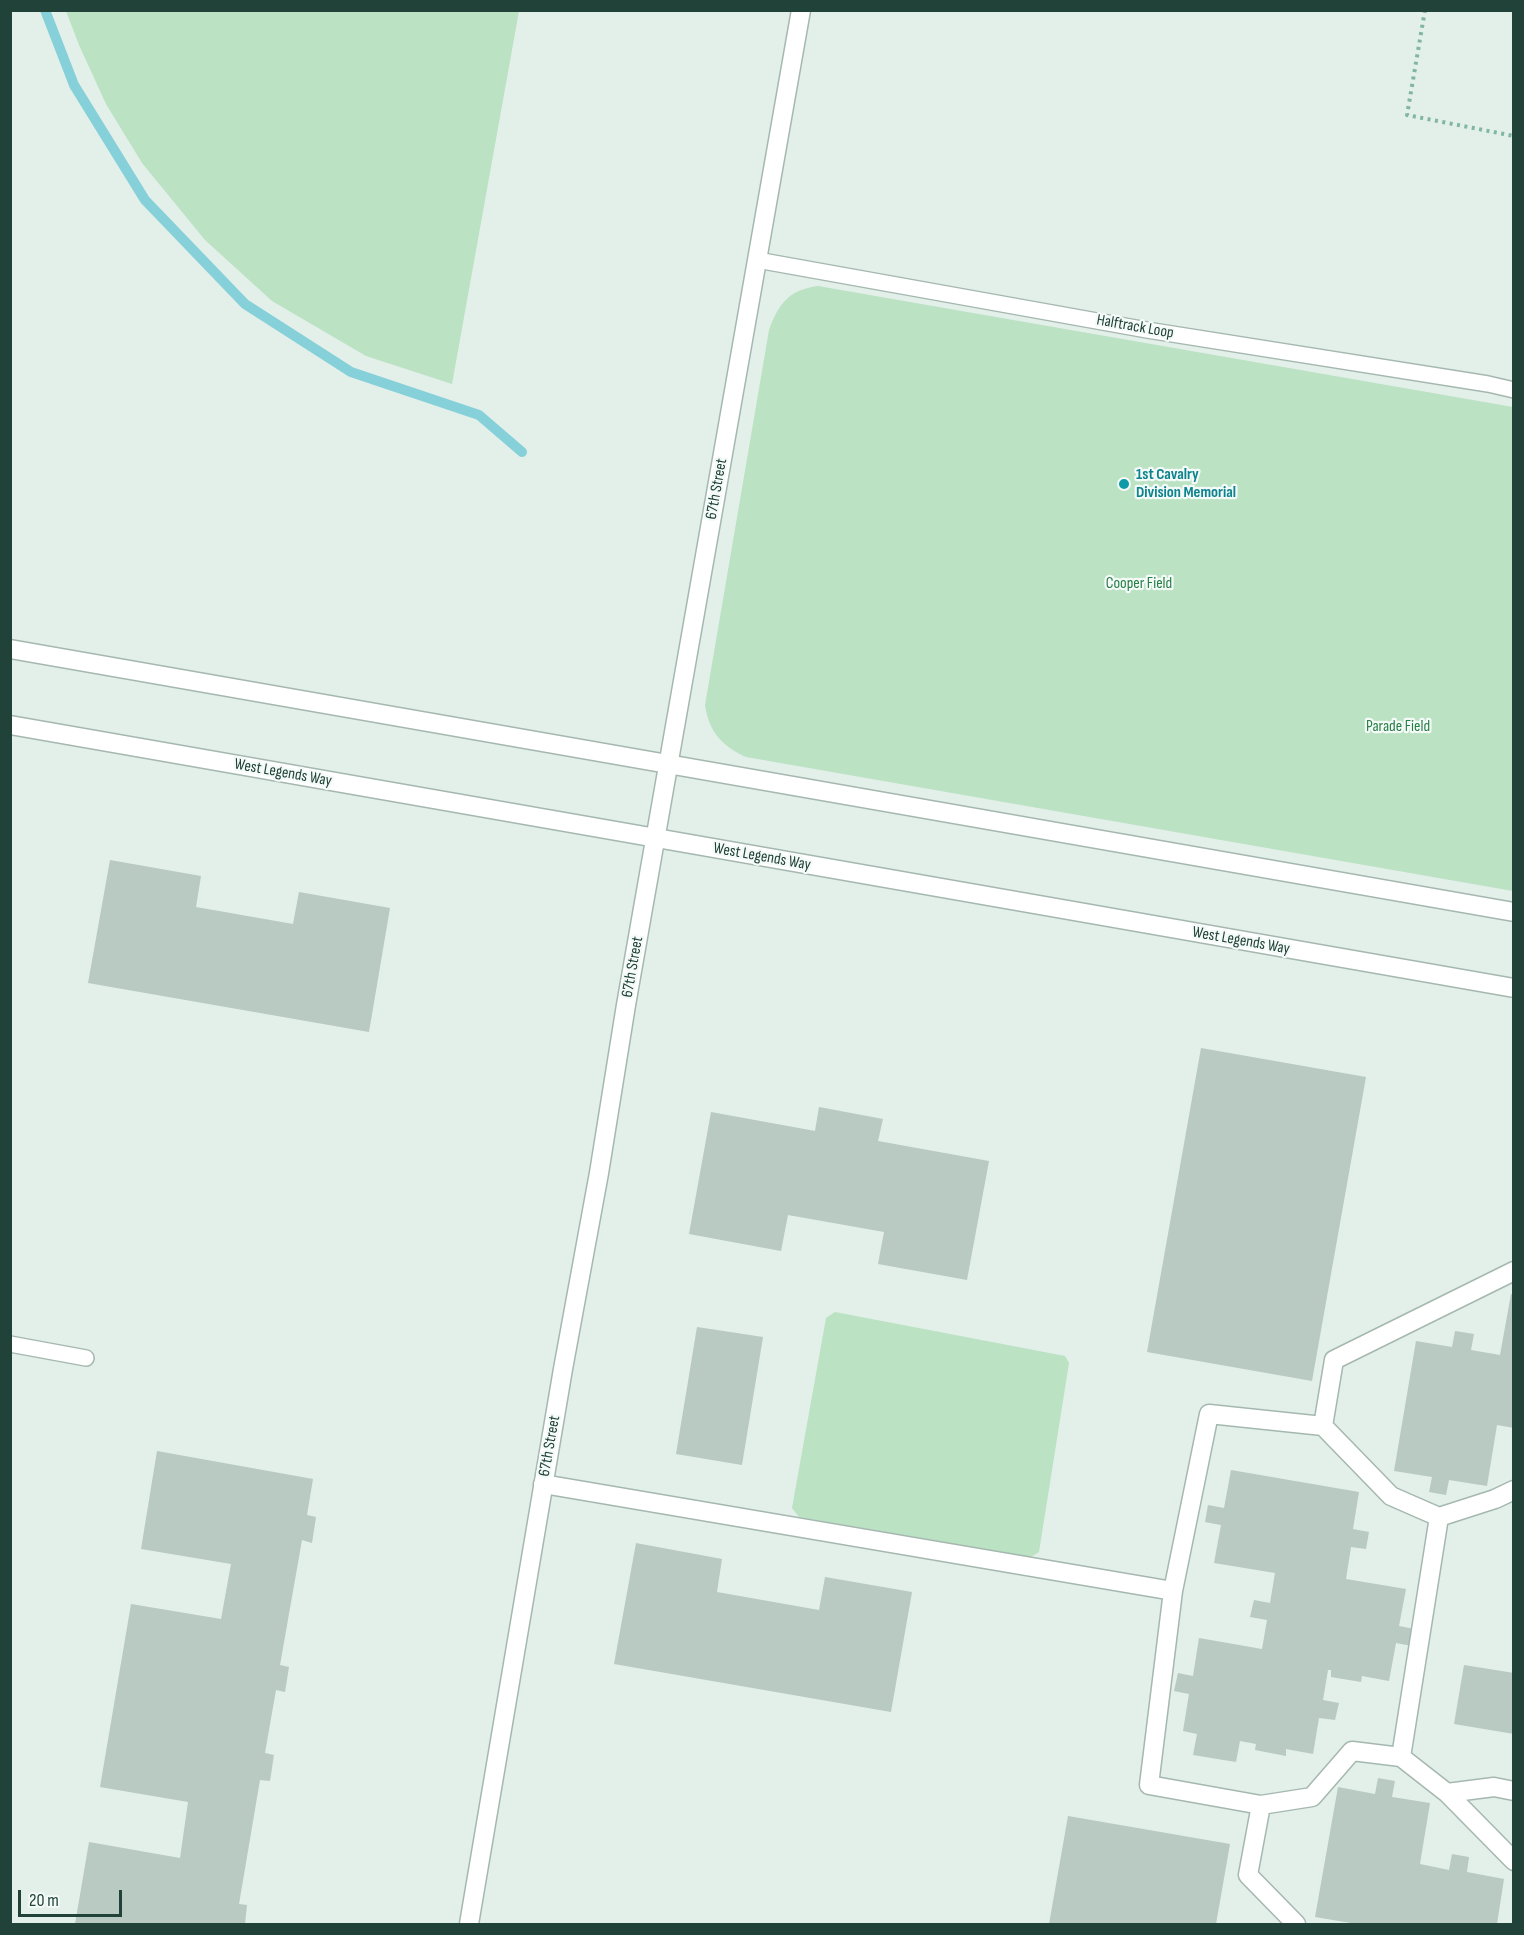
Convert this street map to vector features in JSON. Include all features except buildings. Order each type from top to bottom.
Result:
[{"type":"street","name":"67th Street","points":[[469,1924],[543,1484],[801,10]]},
{"type":"street","points":[[10,649],[1514,912]]},
{"type":"street","name":"West Legends Way","points":[[10,725],[1514,988]]},
{"type":"street","points":[[1323,1426],[1334,1360],[1514,1271]]},
{"type":"street","points":[[1514,1490],[1495,1499],[1439,1517],[1390,1496],[1323,1426],[1209,1414],[1173,1591],[1149,1785],[1261,1805],[1312,1797],[1352,1751],[1401,1757],[1447,1793],[1514,1861]]},
{"type":"street","points":[[543,1484],[1173,1591]]},
{"type":"street","points":[[1495,1499],[1514,1508]]},
{"type":"street","points":[[1401,1757],[1439,1517]]},
{"type":"street","points":[[1447,1793],[1494,1787],[1514,1791]]},
{"type":"street","points":[[1261,1805],[1248,1875],[1296,1924]]},
{"type":"lane","name":"Halftrack Loop","points":[[757,260],[1147,330],[1514,390]]},
{"type":"lane","points":[[10,1344],[86,1358]]},
{"type":"path","points":[[1425,10],[1407,116],[1514,136]]},
{"type":"green space","points":[[66,11],[519,11],[452,384],[366,356],[272,301],[205,240],[142,163],[106,104]]},
{"type":"green space","name":"Cooper Field","points":[[818,286],[1513,407],[1513,891],[746,757],[724,743],[713,730],[705,705],[769,330],[786,299],[800,291]]},
{"type":"green space","points":[[835,1312],[1065,1356],[1069,1363],[1039,1552],[1031,1557],[799,1517],[792,1508],[826,1318]]},
{"type":"waterway","points":[[45,10],[74,85],[145,200],[245,304],[351,372],[479,415],[522,452]]},
{"type":"place","name":"1st Cavalry Division Memorial","points":[[1124,484]]},
{"type":"park label","name":"Parade Field","points":[[1398,727]]}]
